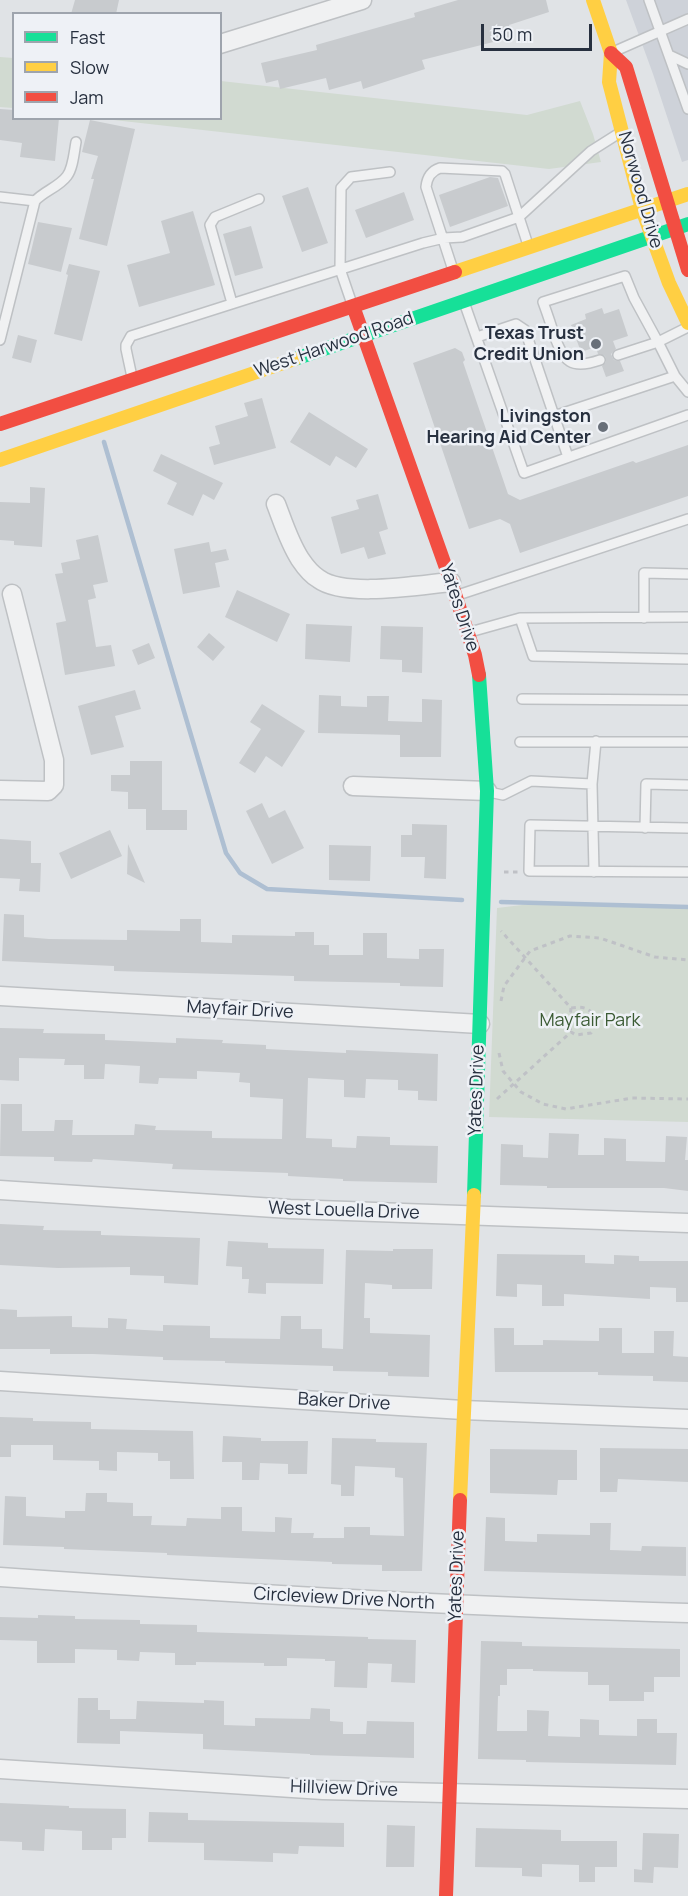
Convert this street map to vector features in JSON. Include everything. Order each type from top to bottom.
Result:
[{"type":"main road","name":"Norwood Drive","points":[[593,0],[611,53],[609,82],[622,132],[688,270]]},
{"type":"main road","name":"Norwood Drive","points":[[611,53],[626,68],[655,205],[652,236],[669,283],[688,325]]},
{"type":"main road","name":"West Harwood Road","points":[[0,422],[688,194]]},
{"type":"main road","name":"West Harwood Road","points":[[0,460],[688,224]]},
{"type":"main road","name":"Yates Drive","points":[[353,306],[468,633],[481,687],[487,791],[446,1896]]},
{"type":"street","points":[[222,43],[362,0]]},
{"type":"street","points":[[276,504],[301,561],[319,579],[338,588],[453,589]]},
{"type":"street","points":[[0,790],[48,791],[54,785],[54,760],[12,594]]},
{"type":"street","points":[[353,786],[487,791]]},
{"type":"street","name":"Mayfair Drive","points":[[0,996],[480,1024]]},
{"type":"street","name":"West Louella Drive","points":[[0,1190],[291,1209],[688,1223]]},
{"type":"street","name":"Baker Drive","points":[[0,1382],[463,1410],[688,1419]]},
{"type":"street","name":"Circleview Drive North","points":[[0,1577],[267,1596],[688,1613]]},
{"type":"street","name":"Hillview Drive","points":[[0,1769],[323,1790],[688,1799]]},
{"type":"lane","points":[[649,0],[688,109]]},
{"type":"lane","points":[[611,53],[688,19]]},
{"type":"lane","points":[[669,55],[688,64]]},
{"type":"lane","points":[[133,379],[126,349],[131,336],[340,269],[444,238],[462,237],[519,217],[591,151],[622,132]]},
{"type":"lane","points":[[0,340],[35,201],[43,192],[62,182],[68,175],[76,142]]},
{"type":"lane","points":[[454,272],[426,187],[429,175],[440,168],[502,171],[505,174],[529,246]]},
{"type":"lane","points":[[353,306],[340,269],[340,188],[351,177],[390,172]]},
{"type":"lane","points":[[0,197],[35,201]]},
{"type":"lane","points":[[232,303],[210,225],[215,218],[259,199]]},
{"type":"lane","points":[[600,360],[581,365],[564,358],[543,302],[625,276],[675,376],[688,392]]},
{"type":"lane","points":[[464,300],[524,473],[688,415]]},
{"type":"lane","points":[[477,337],[516,324],[525,330],[568,457]]},
{"type":"lane","points":[[618,355],[658,342],[688,325]]},
{"type":"lane","points":[[554,416],[675,376]]},
{"type":"lane","points":[[453,589],[688,519]]},
{"type":"lane","points":[[644,618],[644,573],[688,574]]},
{"type":"lane","points":[[468,633],[520,618],[688,617]]},
{"type":"lane","points":[[520,618],[533,656],[688,659]]},
{"type":"lane","points":[[522,699],[688,700]]},
{"type":"lane","points":[[594,872],[592,784],[596,741]]},
{"type":"lane","points":[[520,742],[688,742]]},
{"type":"lane","points":[[487,791],[502,795],[531,782],[592,784]]},
{"type":"lane","points":[[645,828],[646,784],[688,785]]},
{"type":"lane","points":[[688,828],[530,825],[529,871],[688,872]]},
{"type":"path","points":[[500,930],[571,1008],[569,1024],[571,1032],[576,1035],[591,1033],[597,1018],[591,1010],[582,1006],[571,1008]]},
{"type":"path","points":[[501,1002],[504,986],[530,951],[570,936],[600,938],[654,957],[688,960]]},
{"type":"path","points":[[476,1119],[571,1032]]},
{"type":"path","points":[[499,1048],[503,1071],[521,1092],[543,1104],[566,1109],[632,1098],[688,1099]]},
{"type":"shaded area","points":[[626,0],[688,0],[688,160],[682,162]]},
{"type":"green space","points":[[0,57],[12,58],[12,108],[0,107]]},
{"type":"green space","points":[[222,81],[527,115],[580,101],[601,162],[549,169],[114,120],[222,120]]},
{"type":"green space","name":"Mayfair Park","points":[[539,903],[688,907],[688,1122],[489,1117],[497,908]]},
{"type":"building","points":[[75,0],[119,0],[116,12],[72,12]]},
{"type":"building","points":[[458,0],[546,0],[549,12],[509,25],[513,37],[422,60],[425,69],[363,89],[361,81],[329,90],[326,78],[280,89],[278,80],[266,83],[261,63],[317,50],[316,45],[415,17],[414,13]]},
{"type":"building","points":[[0,109],[12,110],[12,120],[59,120],[55,161],[20,157],[22,143],[0,140]]},
{"type":"building","points":[[90,120],[135,129],[107,246],[79,239],[98,156],[82,152]]},
{"type":"building","points":[[490,177],[498,178],[508,206],[450,227],[439,195]]},
{"type":"building","points":[[308,187],[328,243],[302,252],[282,196]]},
{"type":"building","points":[[404,192],[414,220],[366,238],[355,210]]},
{"type":"building","points":[[193,211],[215,285],[139,307],[127,265],[170,253],[161,221]]},
{"type":"building","points":[[38,222],[72,228],[61,272],[28,264]]},
{"type":"building","points":[[251,226],[263,268],[235,276],[223,234]]},
{"type":"building","points":[[69,264],[100,271],[82,341],[54,334]]},
{"type":"building","name":"Texas Trust Credit Union","points":[[602,308],[604,314],[619,309],[628,336],[613,341],[616,349],[611,354],[614,360],[620,361],[624,371],[606,377],[602,366],[606,362],[605,356],[598,354],[596,347],[581,352],[571,325],[586,319],[585,314]]},
{"type":"building","points":[[18,335],[37,340],[31,363],[12,358]]},
{"type":"building","points":[[455,348],[462,352],[465,360],[463,362],[508,494],[520,500],[633,461],[636,463],[688,445],[688,496],[520,553],[510,524],[500,519],[469,529],[413,363]]},
{"type":"building","points":[[262,398],[276,448],[214,465],[209,447],[220,444],[215,426],[248,416],[244,403]]},
{"type":"building","points":[[309,412],[368,449],[356,468],[336,456],[330,466],[290,442]]},
{"type":"building","points":[[161,454],[223,483],[214,500],[203,494],[193,516],[167,504],[177,483],[153,471]]},
{"type":"building","points":[[30,487],[45,488],[42,547],[14,545],[14,541],[0,540],[0,502],[30,503]]},
{"type":"building","points":[[378,494],[388,529],[379,532],[386,554],[368,559],[364,547],[341,554],[331,517],[359,509],[356,500]]},
{"type":"building","points":[[98,535],[108,582],[93,585],[96,598],[88,600],[96,647],[111,645],[115,666],[65,675],[56,623],[66,621],[55,574],[63,573],[61,563],[80,559],[76,540]]},
{"type":"building","points":[[209,542],[211,552],[226,549],[229,560],[215,563],[220,587],[183,594],[174,549]]},
{"type":"building","points":[[237,590],[290,614],[277,642],[225,617]]},
{"type":"building","points":[[306,624],[352,626],[350,662],[305,659]]},
{"type":"building","points":[[381,626],[423,627],[422,673],[402,672],[402,660],[380,659]]},
{"type":"building","points":[[209,633],[225,647],[213,661],[197,647]]},
{"type":"building","points":[[149,643],[155,658],[138,665],[132,650]]},
{"type":"building","points":[[135,690],[141,709],[115,716],[124,747],[91,755],[78,706]]},
{"type":"building","points":[[319,695],[341,696],[341,706],[367,707],[367,696],[389,696],[388,721],[422,722],[422,699],[442,700],[441,757],[400,757],[400,735],[318,733]]},
{"type":"building","points":[[262,704],[305,731],[282,767],[266,756],[255,773],[239,763],[261,729],[250,722]]},
{"type":"building","points":[[130,761],[162,761],[162,810],[187,810],[187,830],[146,830],[146,809],[128,809],[128,792],[111,791],[111,775],[130,775]]},
{"type":"building","points":[[262,803],[269,818],[285,810],[304,848],[272,864],[246,811]]},
{"type":"building","points":[[412,824],[447,825],[446,879],[424,878],[425,857],[401,857],[401,835],[412,835]]},
{"type":"building","points":[[110,830],[122,856],[71,879],[59,853]]},
{"type":"building","points":[[0,839],[31,841],[31,863],[41,863],[40,892],[19,891],[20,879],[0,878]]},
{"type":"building","points":[[128,844],[145,883],[127,874]]},
{"type":"building","points":[[329,845],[371,846],[370,881],[329,880]]},
{"type":"building","points":[[4,914],[24,915],[24,937],[49,939],[127,940],[127,930],[180,931],[180,919],[201,919],[201,942],[232,943],[232,935],[295,936],[295,932],[314,932],[314,945],[329,945],[329,955],[363,955],[363,933],[387,933],[387,958],[419,959],[419,949],[444,949],[443,987],[400,986],[400,983],[294,981],[294,976],[114,971],[114,966],[2,961]]},
{"type":"building","points":[[0,1028],[44,1029],[43,1033],[105,1034],[105,1040],[176,1043],[176,1038],[266,1045],[266,1049],[438,1054],[437,1101],[418,1100],[418,1091],[398,1090],[398,1080],[366,1079],[365,1098],[344,1097],[344,1080],[308,1078],[306,1138],[332,1139],[332,1147],[356,1148],[357,1136],[390,1137],[390,1145],[438,1146],[437,1183],[343,1181],[343,1179],[288,1176],[288,1173],[172,1169],[173,1164],[93,1159],[92,1162],[54,1161],[54,1157],[0,1156],[1,1104],[22,1104],[22,1131],[54,1131],[55,1120],[73,1120],[72,1135],[134,1135],[135,1124],[156,1126],[155,1130],[212,1131],[212,1138],[282,1139],[283,1099],[250,1097],[250,1083],[239,1082],[240,1073],[197,1071],[197,1079],[159,1078],[158,1084],[139,1083],[140,1066],[105,1064],[104,1079],[84,1079],[84,1065],[64,1065],[65,1059],[19,1058],[19,1081],[0,1080]]},
{"type":"building","points":[[549,1133],[579,1134],[578,1155],[604,1155],[604,1138],[626,1139],[626,1161],[665,1162],[666,1136],[687,1137],[685,1160],[688,1160],[688,1191],[664,1188],[547,1188],[547,1186],[500,1185],[501,1144],[523,1145],[523,1157],[548,1158]]},
{"type":"building","points":[[0,1224],[44,1226],[43,1230],[101,1231],[101,1235],[200,1238],[198,1285],[164,1283],[164,1276],[130,1275],[130,1267],[58,1268],[0,1265]]},
{"type":"building","points":[[228,1241],[268,1243],[268,1248],[324,1249],[323,1284],[266,1283],[266,1294],[248,1293],[249,1279],[242,1279],[242,1267],[226,1266]]},
{"type":"building","points":[[393,1249],[433,1249],[432,1289],[392,1289],[392,1285],[365,1283],[364,1318],[370,1318],[370,1333],[430,1335],[429,1377],[388,1376],[388,1372],[333,1371],[333,1366],[163,1360],[163,1357],[50,1354],[50,1349],[0,1349],[0,1309],[17,1310],[17,1317],[72,1316],[72,1327],[108,1328],[108,1318],[127,1319],[126,1329],[163,1331],[163,1325],[210,1326],[210,1338],[280,1339],[281,1316],[301,1316],[301,1329],[322,1329],[322,1348],[343,1349],[346,1250],[393,1251]]},
{"type":"building","points":[[497,1254],[585,1255],[585,1263],[614,1264],[614,1255],[639,1256],[639,1261],[688,1261],[688,1302],[676,1302],[676,1288],[650,1287],[650,1299],[564,1294],[564,1306],[542,1306],[542,1285],[517,1284],[517,1297],[496,1296]]},
{"type":"building","points":[[494,1328],[514,1328],[514,1345],[543,1345],[543,1340],[599,1341],[599,1328],[622,1328],[622,1353],[654,1353],[654,1331],[674,1331],[673,1356],[688,1357],[688,1382],[653,1381],[653,1376],[598,1375],[598,1372],[495,1372]]},
{"type":"building","points":[[0,1417],[33,1418],[33,1421],[91,1422],[91,1429],[193,1431],[194,1479],[170,1479],[170,1461],[158,1461],[158,1453],[117,1452],[117,1471],[99,1470],[99,1461],[53,1460],[53,1445],[11,1445],[11,1457],[0,1457]]},
{"type":"building","points":[[223,1436],[261,1438],[261,1441],[308,1441],[307,1474],[288,1474],[288,1464],[260,1463],[259,1480],[242,1480],[242,1462],[222,1462]]},
{"type":"building","points":[[332,1438],[427,1443],[422,1571],[382,1571],[382,1565],[3,1545],[5,1496],[26,1497],[26,1516],[65,1518],[65,1511],[85,1511],[86,1493],[107,1493],[107,1502],[133,1503],[133,1516],[152,1516],[151,1525],[186,1526],[187,1518],[221,1519],[221,1507],[242,1507],[242,1531],[275,1532],[275,1517],[292,1518],[291,1533],[314,1533],[313,1538],[344,1538],[344,1527],[370,1527],[370,1535],[404,1536],[403,1478],[395,1477],[395,1468],[355,1466],[354,1496],[341,1496],[341,1485],[331,1484]]},
{"type":"building","points":[[600,1448],[688,1449],[688,1482],[618,1479],[617,1492],[600,1492]]},
{"type":"building","points":[[490,1449],[577,1450],[577,1480],[558,1480],[557,1495],[490,1493]]},
{"type":"building","points":[[486,1517],[505,1518],[505,1541],[537,1542],[537,1534],[590,1535],[590,1523],[611,1523],[610,1550],[641,1551],[642,1546],[686,1547],[686,1576],[484,1571]]},
{"type":"building","points":[[38,1615],[75,1616],[75,1619],[140,1620],[140,1624],[197,1625],[197,1632],[416,1640],[415,1683],[391,1682],[392,1664],[368,1663],[367,1688],[334,1687],[335,1661],[325,1661],[325,1659],[287,1658],[287,1666],[264,1666],[264,1663],[196,1662],[196,1665],[175,1665],[175,1653],[140,1652],[139,1661],[117,1660],[117,1650],[75,1649],[75,1663],[37,1663],[37,1641],[0,1640],[0,1617],[38,1618]]},
{"type":"building","points":[[481,1641],[522,1642],[522,1646],[680,1649],[680,1677],[654,1677],[654,1692],[644,1692],[644,1701],[609,1701],[609,1685],[588,1685],[588,1672],[533,1671],[533,1669],[507,1669],[507,1685],[500,1685],[500,1696],[498,1696],[497,1731],[527,1731],[527,1710],[549,1711],[548,1736],[580,1737],[580,1719],[599,1720],[599,1735],[637,1736],[637,1719],[657,1719],[657,1733],[677,1733],[676,1765],[478,1759]]},
{"type":"building","points":[[78,1698],[98,1698],[98,1710],[110,1710],[110,1719],[136,1719],[137,1701],[204,1703],[204,1700],[224,1701],[224,1725],[255,1726],[255,1718],[310,1719],[311,1708],[330,1709],[330,1721],[343,1722],[343,1734],[366,1734],[367,1721],[414,1722],[414,1758],[203,1749],[203,1734],[120,1731],[120,1744],[77,1743]]},
{"type":"building","points":[[0,1803],[126,1809],[126,1838],[112,1838],[112,1850],[82,1850],[82,1831],[45,1829],[44,1851],[22,1850],[22,1842],[0,1841]]},
{"type":"building","points":[[149,1812],[188,1813],[188,1820],[344,1823],[344,1847],[299,1846],[298,1854],[273,1853],[273,1862],[204,1860],[204,1843],[148,1842]]},
{"type":"building","points":[[387,1825],[415,1826],[414,1867],[386,1867]]},
{"type":"building","points":[[476,1828],[561,1830],[561,1841],[617,1841],[617,1867],[595,1867],[595,1882],[579,1882],[579,1865],[542,1864],[542,1877],[522,1876],[522,1868],[475,1867]]},
{"type":"building","points":[[643,1833],[679,1834],[678,1868],[654,1867],[653,1883],[634,1882],[634,1869],[642,1870]]},
{"type":"waterway","points":[[104,442],[226,853],[240,873],[267,889],[462,900]]},
{"type":"waterway","points":[[501,902],[688,907]]},
{"type":"traffic: fast","points":[[295,359],[688,224]]},
{"type":"traffic: fast","points":[[474,1195],[487,791],[479,675]]},
{"type":"traffic: slow","points":[[593,0],[611,53],[609,82],[642,209],[669,283],[688,323]]},
{"type":"traffic: slow","points":[[455,272],[688,194]]},
{"type":"traffic: slow","points":[[0,460],[295,359]]},
{"type":"traffic: slow","points":[[460,1500],[474,1195]]},
{"type":"traffic: jam","points":[[611,53],[626,67],[688,270]]},
{"type":"traffic: jam","points":[[0,424],[455,272]]},
{"type":"traffic: jam","points":[[353,306],[451,582],[475,655],[479,675]]},
{"type":"traffic: jam","points":[[446,1896],[460,1500]]},
{"type":"place","name":"Texas Trust Credit Union","points":[[596,344]]},
{"type":"place","name":"Livingston Hearing Aid Center","points":[[603,427]]}]
